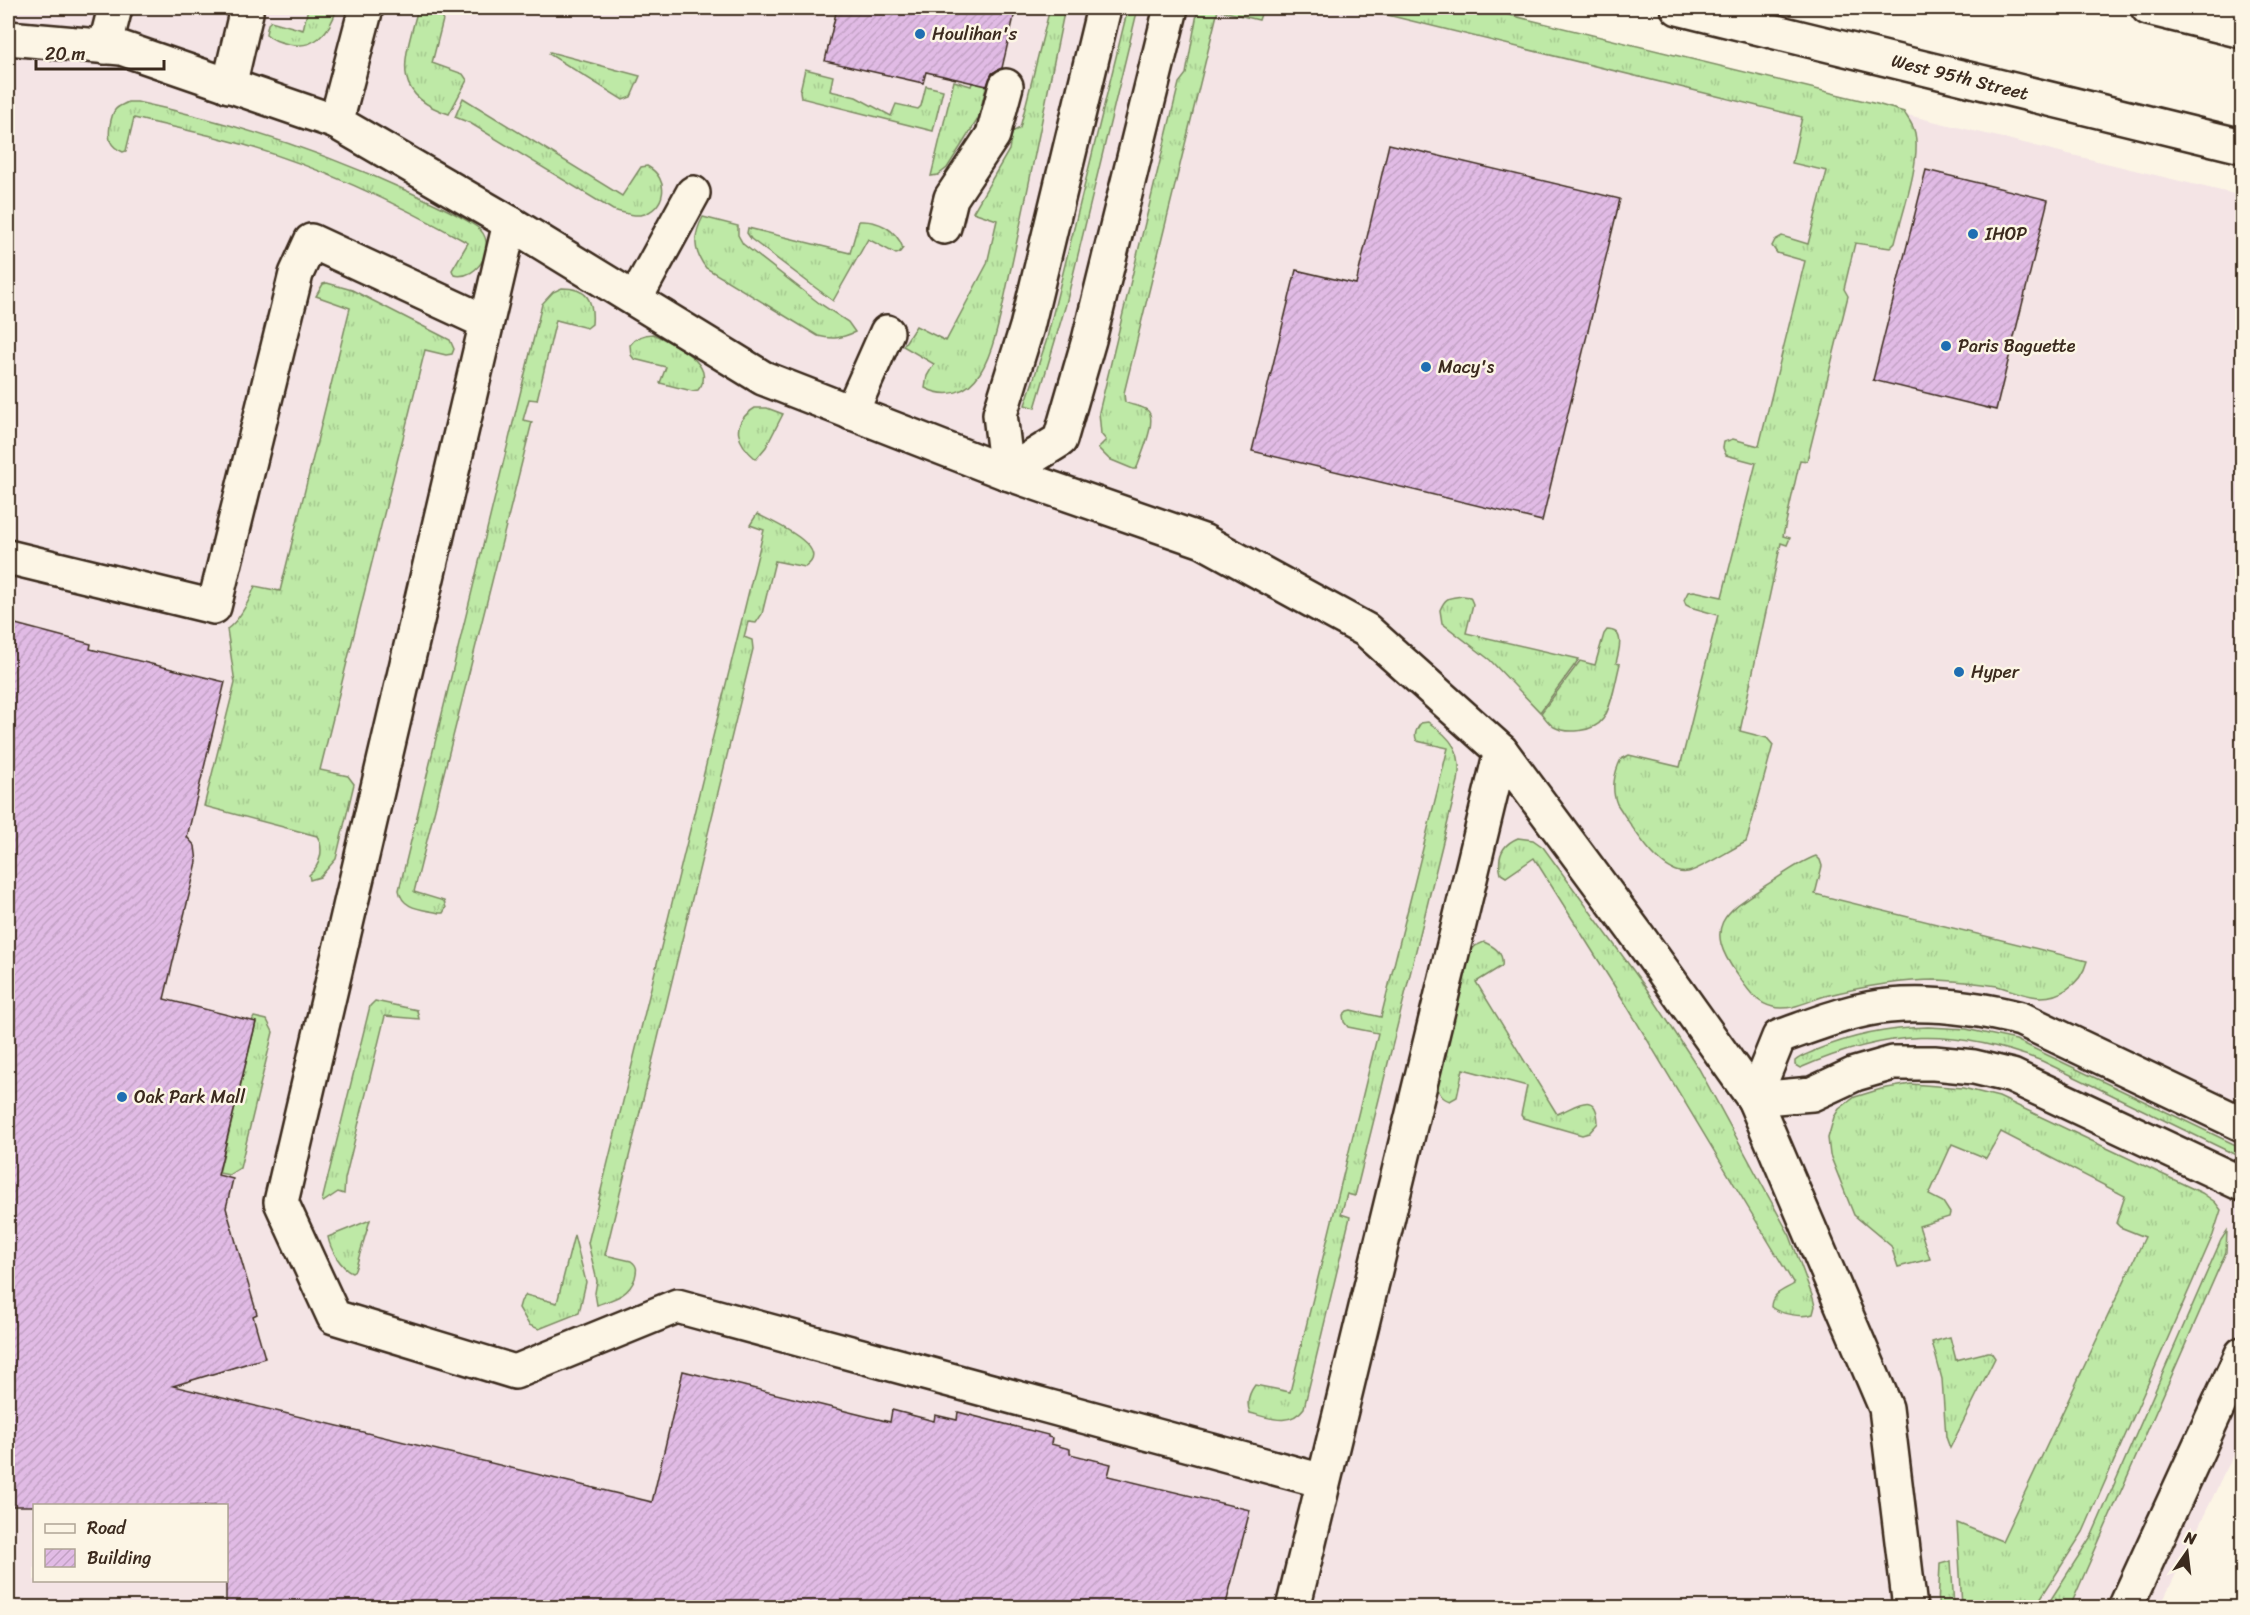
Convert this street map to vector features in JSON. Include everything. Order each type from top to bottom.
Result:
[{"type":"main road","points":[[105,47],[115,8]]},
{"type":"main road","points":[[336,122],[366,8]]},
{"type":"main road","points":[[1007,473],[1000,414],[1027,327],[1104,8]]},
{"type":"main road","points":[[1007,473],[1060,440],[1089,340],[1171,8]]},
{"type":"main road","name":"West 95th Street","points":[[1677,8],[2242,146]]},
{"type":"main road","points":[[2148,8],[2242,31]]},
{"type":"main road","points":[[229,86],[246,13]]},
{"type":"main road","points":[[8,38],[121,48],[336,122],[510,223],[763,378],[1007,473],[1203,541],[1366,630],[1501,751],[1638,936],[1754,1099],[1886,1408],[1910,1608]]},
{"type":"main road","points":[[944,227],[951,198],[993,135],[1006,86]]},
{"type":"main road","points":[[635,299],[693,194]]},
{"type":"main road","points":[[510,223],[281,1202],[334,1317],[515,1372],[677,1306],[1323,1481]]},
{"type":"main road","points":[[8,557],[214,607],[296,274],[311,241],[486,322]]},
{"type":"main road","points":[[851,413],[886,332]]},
{"type":"main road","points":[[1293,1608],[1501,751]]},
{"type":"main road","points":[[1754,1099],[1779,1037],[1840,1017],[1888,1006],[1941,1005],[1993,1012],[2021,1019],[2242,1124]]},
{"type":"main road","points":[[1754,1099],[1812,1094],[1855,1074],[1893,1063],[1934,1063],[1974,1067],[2012,1076],[2242,1184]]},
{"type":"main road","points":[[2125,1608],[2242,1354]]},
{"type":"shaded area","points":[[8,8],[1466,8],[2242,196],[2242,1440],[2160,1607],[8,1608]]},
{"type":"green space","points":[[308,8],[337,8],[326,32],[314,42],[288,44],[266,34],[271,21],[303,30]]},
{"type":"green space","points":[[418,8],[446,8],[432,63],[463,74],[467,80],[449,114],[429,106],[416,96],[409,84],[406,57]]},
{"type":"green space","points":[[1050,8],[1065,8],[1018,235],[991,351],[980,373],[969,385],[956,392],[933,391],[925,388],[927,376],[934,364],[903,346],[916,326],[946,341],[987,264],[997,220],[973,212],[1009,150],[1012,132],[1020,128]]},
{"type":"green space","points":[[1128,8],[1138,8],[1066,304],[1035,408],[1025,405],[1046,342]]},
{"type":"green space","points":[[1198,8],[1263,8],[1259,20],[1218,10],[1124,393],[1125,402],[1147,410],[1151,420],[1143,452],[1136,469],[1133,469],[1109,459],[1098,448],[1106,440],[1101,434],[1099,412],[1179,83],[1186,74]]},
{"type":"green space","points":[[1359,8],[1481,8],[1877,104],[1904,112],[1913,127],[1916,145],[1913,173],[1895,243],[1890,248],[1855,243],[1844,289],[1848,296],[1807,461],[1800,460],[1783,536],[1790,538],[1787,545],[1781,543],[1740,731],[1767,738],[1773,745],[1748,836],[1746,842],[1688,872],[1678,872],[1667,867],[1647,847],[1617,804],[1614,793],[1615,776],[1621,759],[1629,755],[1680,767],[1718,615],[1690,607],[1684,600],[1688,592],[1694,591],[1722,597],[1756,463],[1726,455],[1723,448],[1724,442],[1733,439],[1759,446],[1805,261],[1777,253],[1772,246],[1775,240],[1782,236],[1808,244],[1827,171],[1792,163],[1802,117]]},
{"type":"green space","points":[[550,52],[640,76],[631,97],[623,100],[549,54]]},
{"type":"green space","points":[[805,69],[833,76],[830,91],[856,97],[891,116],[896,104],[918,109],[921,106],[926,86],[943,90],[933,131],[801,98],[800,91]]},
{"type":"green space","points":[[974,77],[988,80],[978,119],[947,168],[938,175],[931,176],[954,81],[971,86]]},
{"type":"green space","points":[[463,98],[622,196],[641,167],[647,166],[660,178],[662,193],[660,200],[656,207],[641,215],[613,210],[470,123],[455,117]]},
{"type":"green space","points":[[128,102],[172,110],[274,138],[373,176],[442,207],[477,227],[486,242],[483,259],[471,272],[454,275],[452,270],[468,243],[347,182],[251,147],[198,132],[134,118],[126,151],[118,150],[112,145],[109,130],[115,110]]},
{"type":"green space","points":[[703,217],[738,226],[738,235],[743,244],[819,303],[848,322],[855,332],[837,338],[818,336],[706,268],[696,243],[697,230]]},
{"type":"green space","points":[[859,221],[873,222],[885,227],[896,236],[903,248],[896,254],[868,239],[833,301],[751,239],[747,233],[748,228],[850,253]]},
{"type":"green space","points":[[323,284],[352,290],[450,340],[454,349],[452,354],[446,355],[425,350],[320,770],[348,776],[354,784],[336,859],[320,877],[310,880],[309,875],[316,867],[321,852],[317,836],[204,806],[235,683],[227,629],[240,615],[255,586],[280,591],[350,308],[316,296]]},
{"type":"green space","points":[[562,288],[578,290],[587,297],[592,308],[592,324],[587,328],[556,320],[537,400],[529,399],[523,420],[532,422],[414,892],[444,901],[446,908],[443,913],[420,909],[404,901],[399,890],[542,304],[553,292]]},
{"type":"green space","points":[[653,334],[681,349],[698,363],[703,372],[703,381],[698,390],[692,391],[660,383],[666,367],[634,359],[630,345],[640,336]]},
{"type":"green space","points":[[755,408],[767,408],[783,414],[766,447],[756,459],[744,447],[739,434],[742,420]]},
{"type":"green space","points":[[757,514],[797,536],[812,552],[812,560],[805,567],[775,561],[762,614],[756,623],[748,622],[744,637],[752,640],[753,649],[605,1255],[631,1261],[636,1266],[636,1275],[625,1293],[597,1305],[595,1293],[597,1281],[588,1243],[764,530],[750,525]]},
{"type":"green space","points":[[1463,596],[1470,597],[1473,604],[1466,633],[1579,659],[1540,712],[1490,660],[1442,623],[1440,610],[1444,602]]},
{"type":"green space","points":[[1607,630],[1617,633],[1619,637],[1616,663],[1620,664],[1606,714],[1599,723],[1587,729],[1566,731],[1554,727],[1541,713],[1580,661],[1595,665]]},
{"type":"green space","points":[[1428,722],[1444,734],[1454,747],[1459,762],[1458,781],[1355,1196],[1347,1194],[1341,1214],[1350,1217],[1304,1408],[1292,1418],[1279,1420],[1265,1417],[1250,1413],[1248,1402],[1250,1395],[1255,1385],[1290,1392],[1378,1033],[1348,1027],[1343,1015],[1351,1010],[1381,1017],[1448,748],[1417,741],[1415,734],[1418,727],[1421,723]]},
{"type":"green space","points":[[1518,838],[1533,840],[1543,847],[1646,988],[1699,1069],[1790,1236],[1813,1298],[1815,1306],[1813,1314],[1791,1315],[1771,1307],[1776,1295],[1794,1284],[1627,1006],[1534,858],[1506,877],[1501,874],[1500,857],[1504,848]]},
{"type":"green space","points":[[1816,856],[1822,866],[1815,894],[2087,961],[2084,970],[2074,984],[2067,989],[2041,997],[1997,986],[1924,980],[1853,990],[1787,1008],[1767,1005],[1752,994],[1727,958],[1721,944],[1720,932],[1723,922],[1729,913],[1751,895],[1797,865]]},
{"type":"green space","points":[[1484,942],[1498,951],[1502,957],[1502,966],[1476,982],[1557,1114],[1584,1103],[1594,1106],[1598,1123],[1589,1133],[1582,1135],[1523,1118],[1521,1115],[1527,1086],[1463,1069],[1457,1097],[1450,1101],[1440,1094],[1437,1082],[1468,956],[1475,946]]},
{"type":"green space","points":[[375,1001],[417,1010],[419,1019],[385,1016],[345,1179],[344,1194],[338,1192],[323,1202],[370,1006]]},
{"type":"green space","points":[[254,1017],[267,1020],[273,1032],[240,1168],[229,1175],[219,1173],[256,1022],[252,1021]]},
{"type":"green space","points":[[1928,1027],[1966,1029],[2016,1040],[2242,1148],[2242,1158],[2042,1061],[1979,1042],[1949,1038],[1891,1040],[1832,1055],[1800,1068],[1795,1065],[1795,1061],[1803,1056],[1857,1036]]},
{"type":"green space","points":[[1911,1084],[1963,1088],[1999,1097],[2202,1193],[2215,1202],[2221,1210],[2213,1235],[2083,1532],[2035,1607],[1962,1607],[1957,1523],[2002,1541],[2145,1237],[2120,1227],[2116,1223],[2125,1196],[2001,1132],[1986,1158],[1952,1144],[1929,1195],[1943,1202],[1950,1213],[1949,1217],[1919,1226],[1930,1259],[1898,1267],[1891,1246],[1854,1215],[1830,1155],[1828,1138],[1834,1117],[1839,1109],[1855,1097],[1881,1089]]},
{"type":"green space","points":[[370,1220],[355,1270],[352,1272],[344,1267],[337,1258],[328,1237]]},
{"type":"green space","points":[[2227,1231],[2226,1252],[2070,1607],[2046,1607],[2092,1535],[2221,1240]]},
{"type":"green space","points":[[574,1235],[586,1282],[579,1313],[539,1329],[529,1325],[519,1308],[521,1301],[526,1295],[557,1303]]},
{"type":"green space","points":[[1950,1337],[1956,1360],[1988,1352],[1991,1352],[1995,1358],[1950,1448],[1946,1437],[1942,1379],[1932,1342]]},
{"type":"green space","points":[[1951,1561],[1954,1607],[1938,1607],[1940,1564]]},
{"type":"building","name":"Houlihan's","points":[[837,8],[1016,8],[1002,68],[992,73],[987,86],[926,72],[923,83],[825,61]]},
{"type":"building","name":"Macy's","points":[[1389,144],[1620,199],[1542,521],[1252,451],[1296,270],[1356,284]]},
{"type":"building","points":[[1926,170],[2048,200],[1996,410],[1873,380]]},
{"type":"building","name":"Oak Park Mall","points":[[8,622],[91,644],[90,649],[225,682],[187,837],[195,846],[197,862],[164,999],[256,1022],[218,1175],[233,1179],[226,1208],[257,1314],[253,1316],[265,1358],[173,1386],[652,1502],[683,1371],[890,1422],[892,1410],[934,1421],[935,1415],[957,1420],[958,1412],[1048,1435],[1052,1438],[1051,1444],[1070,1449],[1070,1454],[1111,1464],[1108,1476],[1250,1510],[1225,1608],[226,1608],[228,1504],[8,1506]]},
{"type":"place","name":"Houlihan's","points":[[920,34]]},
{"type":"place","name":"IHOP","points":[[1973,234]]},
{"type":"place","name":"Paris Baguette","points":[[1946,346]]},
{"type":"place","name":"Macy's","points":[[1426,367]]},
{"type":"place","name":"Hyper","points":[[1959,672]]},
{"type":"place","name":"Oak Park Mall","points":[[122,1097]]}]
